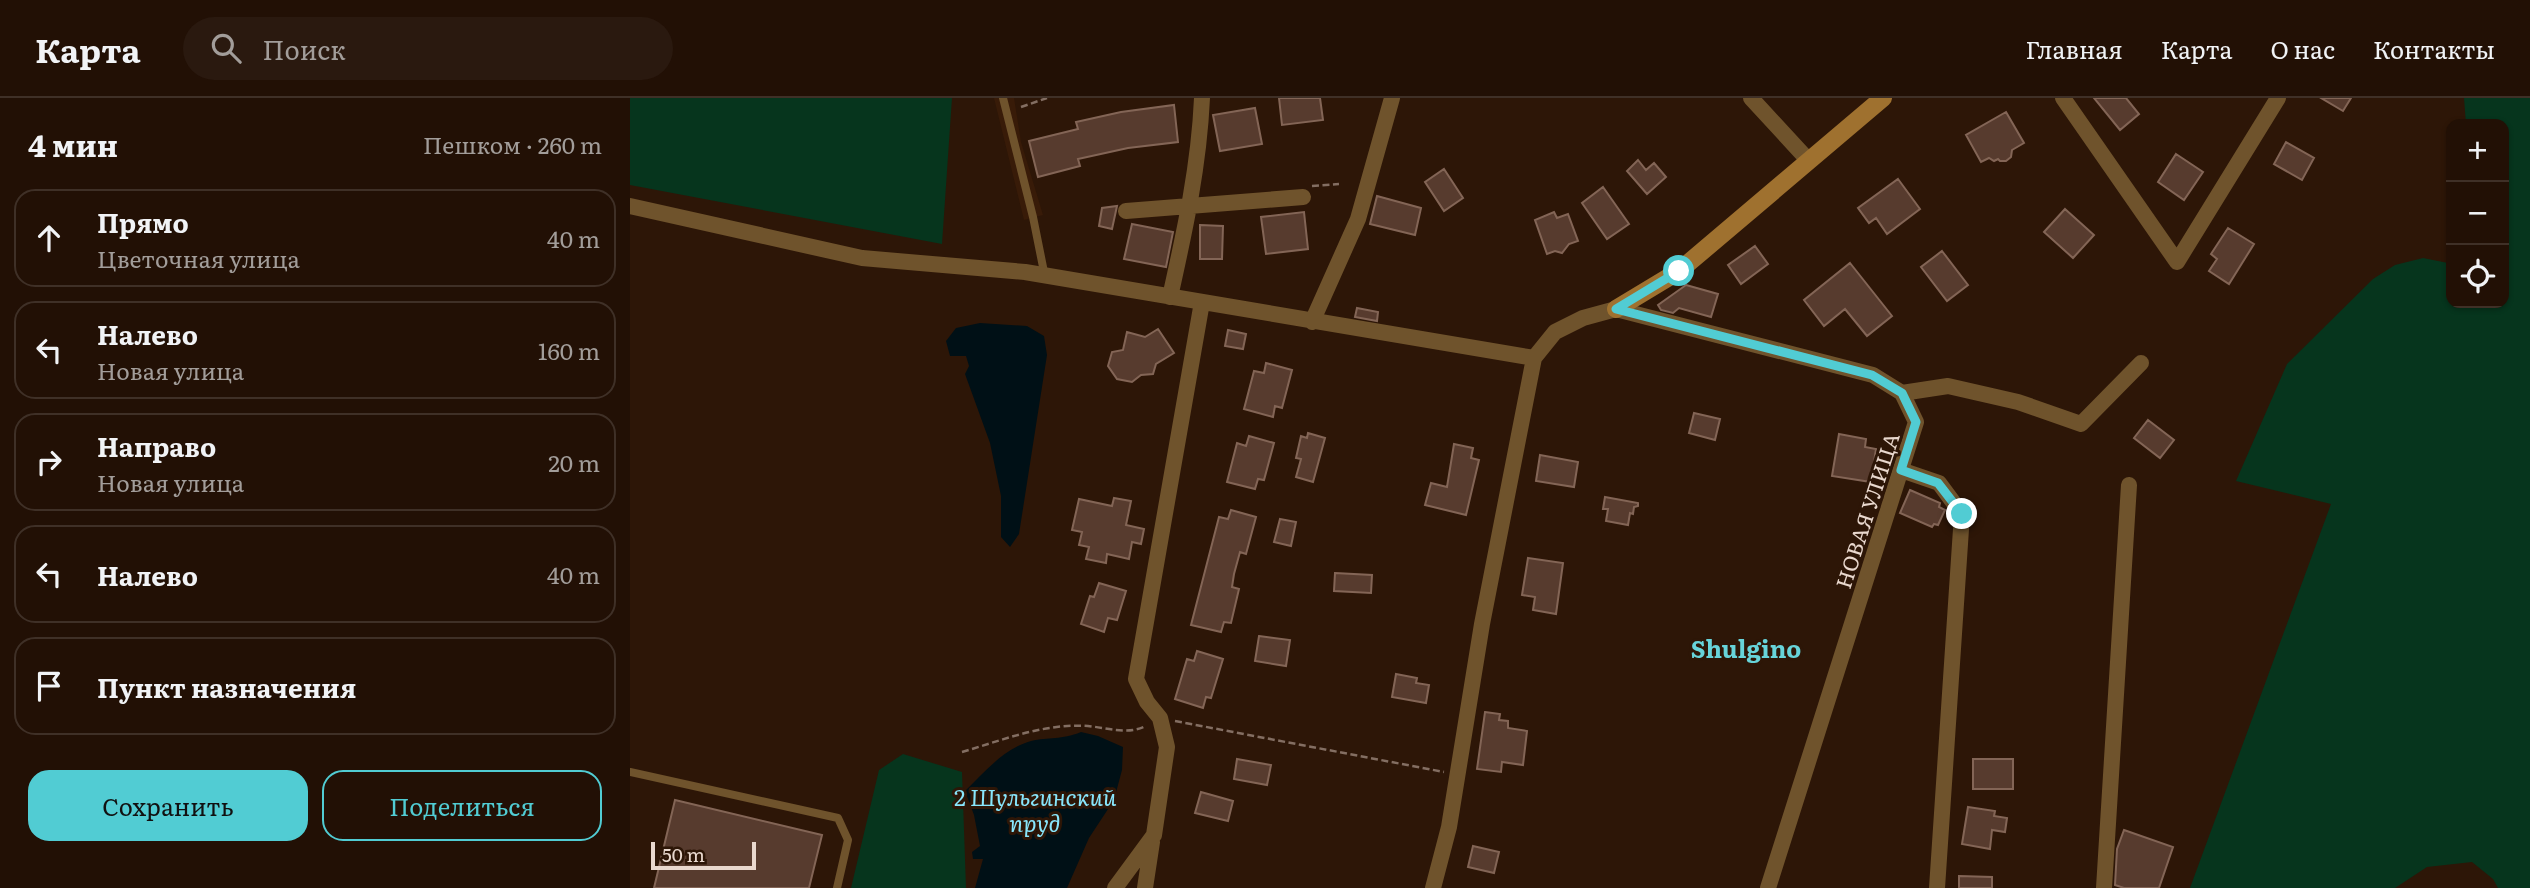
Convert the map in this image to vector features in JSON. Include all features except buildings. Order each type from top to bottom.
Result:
[{"type":"street","points":[[1170,297],[1191,206],[1200,143],[1202,98]]},
{"type":"street","points":[[1312,322],[1358,219],[1392,98]]},
{"type":"street","points":[[1751,98],[1809,161]]},
{"type":"street","points":[[1433,888],[1449,827],[1482,624],[1534,358],[1555,332],[1583,318],[1616,309],[1679,271],[1883,98]]},
{"type":"street","points":[[2063,98],[2177,262],[2278,98]]},
{"type":"street","points":[[1126,211],[1191,206],[1307,191]]},
{"type":"street","points":[[630,206],[862,258],[1025,272],[1534,358]]},
{"type":"street","points":[[1145,888],[1167,747],[1160,718],[1147,702],[1136,679],[1202,302]]},
{"type":"street","points":[[1616,309],[1872,375],[1902,393],[1948,386],[2018,402],[2081,424],[2141,363]]},
{"type":"street","name":"НОВАЯ УЛИЦА","points":[[1768,888],[1916,422],[1902,393]]},
{"type":"street","points":[[1901,470],[1938,483],[1962,514],[1937,888]]},
{"type":"street","points":[[2104,888],[2129,485]]},
{"type":"street","points":[[1115,888],[1154,835]]},
{"type":"lane","points":[[1003,98],[1045,276]]},
{"type":"lane","points":[[630,772],[838,818],[848,840],[837,888]]},
{"type":"path","points":[[1021,107],[1047,98]]},
{"type":"path","points":[[1307,191],[1339,184]]},
{"type":"path","points":[[961,752],[1043,727],[1085,726],[1135,732],[1160,718],[1457,775]]},
{"type":"shaded area","points":[[994,98],[1014,98],[1021,142],[1043,215],[1024,220]]},
{"type":"green space","points":[[630,98],[952,98],[942,244],[630,185]]},
{"type":"green space","points":[[2464,98],[2530,98],[2530,888],[2498,888],[2493,879],[2472,862],[2427,867],[2395,888],[2190,888],[2331,504],[2236,481],[2287,364],[2373,279],[2395,265],[2423,258],[2446,263],[2446,308],[2509,308],[2509,119],[2466,119]]},
{"type":"green space","points":[[903,754],[962,772],[966,888],[851,888],[879,770]]},
{"type":"water","points":[[980,323],[1027,326],[1044,336],[1047,355],[1019,534],[1010,547],[1001,537],[1001,496],[990,443],[965,374],[969,366],[966,356],[950,356],[946,341],[956,328]]},
{"type":"water","name":"2 Шульгинский пруд","points":[[1081,732],[1123,747],[1122,770],[1114,800],[1089,838],[1067,888],[975,888],[983,859],[973,859],[972,852],[980,846],[974,815],[965,791],[995,762],[1021,745]]},
{"type":"district","name":"Shulgino","points":[[1746,647]]},
{"type":"route","points":[[1679,271],[1616,309],[1872,375],[1902,393],[1916,422],[1901,470],[1938,483],[1962,514]]}]
